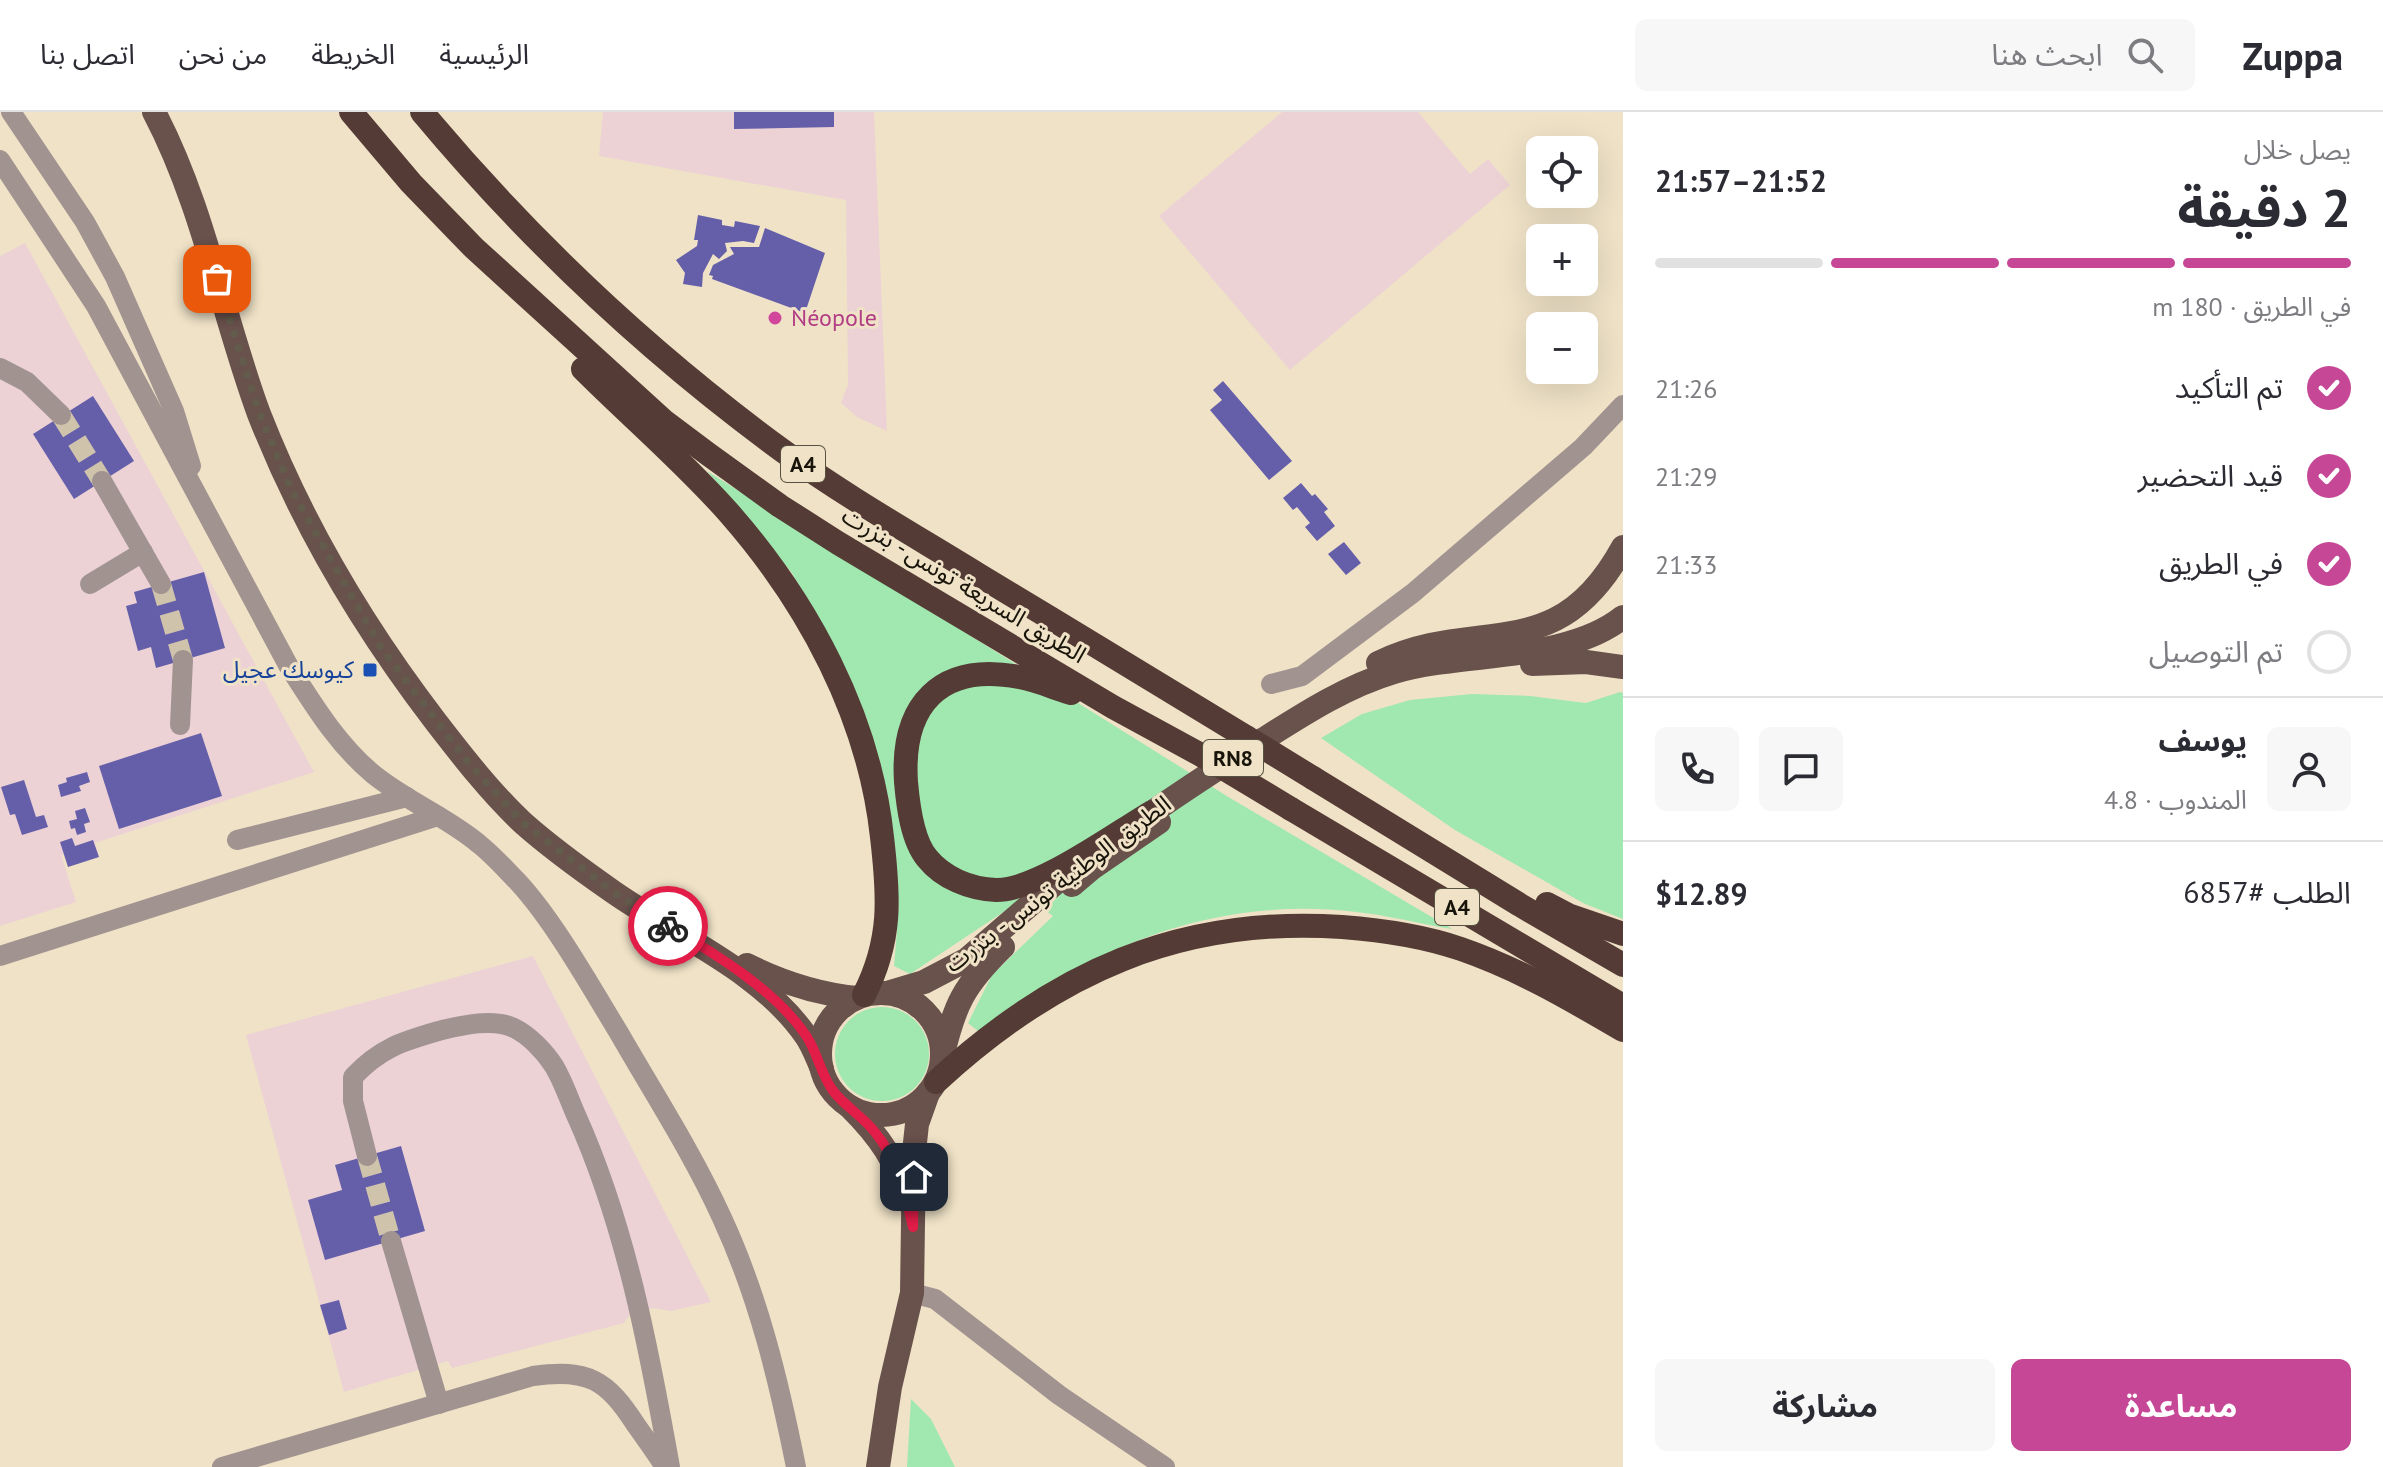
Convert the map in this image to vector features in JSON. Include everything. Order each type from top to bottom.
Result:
[{"type":"highway","name":"الطريق السريعة تونس - بنزرت","points":[[351,112],[411,183],[474,248],[664,421],[720,463],[838,543],[1623,1006]]},
{"type":"highway","name":"الطريق السريعة تونس - بنزرت","points":[[422,112],[517,221],[579,281],[713,396],[783,451],[853,498],[1623,965]]},
{"type":"highway","points":[[474,248],[581,367],[727,511],[761,551],[822,646],[868,763],[881,823],[888,923],[869,995]]},
{"type":"highway","points":[[1113,707],[1022,677],[992,673],[961,677],[938,689],[920,706],[911,727],[905,755],[913,825],[925,856],[941,871],[958,882],[989,889],[1009,888],[1046,875],[1152,812]]},
{"type":"highway","points":[[1410,837],[1568,915],[1623,934]]},
{"type":"highway","points":[[932,1088],[980,1042],[1029,1008],[1081,978],[1176,941],[1237,928],[1307,925],[1360,929],[1409,935],[1458,947],[1550,987],[1623,1030]]},
{"type":"main road","name":"الطريق الوطنية تونس - بنزرت","points":[[154,112],[170,142],[194,205],[259,412],[292,491],[380,646],[467,761],[522,822],[613,892],[690,939],[763,991],[789,1014],[808,1038],[836,1095],[874,1131],[889,1154],[902,1182],[913,1227]]},
{"type":"main road","points":[[1298,717],[1357,673],[1385,660],[1435,645],[1521,632],[1555,621],[1585,601],[1601,583],[1623,547]]},
{"type":"main road","name":"الطريق الوطنية تونس - بنزرت","points":[[822,1069],[820,1051],[823,1035],[837,1013],[869,995],[924,982],[966,960],[1084,860],[1298,717],[1359,684],[1395,672],[1441,662],[1556,647],[1606,630],[1623,617]]},
{"type":"main road","name":"الطريق الوطنية تونس - بنزرت","points":[[913,1227],[917,1124],[932,1088],[960,997],[982,968],[1026,925],[1092,868],[1198,795],[1362,696],[1446,675],[1558,661],[1623,667]]},
{"type":"main road","name":"الطريق الوطنية تونس - بنزرت","points":[[690,939],[783,982],[823,994],[905,998],[921,1008],[933,1022],[941,1039],[942,1058]]},
{"type":"main road","points":[[847,1104],[863,1112],[880,1115],[898,1112],[914,1105],[932,1088]]},
{"type":"main road","points":[[878,1467],[888,1398],[912,1293],[913,1227]]},
{"type":"street","points":[[11,112],[85,222],[115,277],[174,411],[196,489]]},
{"type":"street","points":[[0,160],[96,306],[288,665],[319,713],[374,775],[479,844],[520,885],[608,1014],[722,1217],[770,1348],[796,1467]]},
{"type":"street","points":[[55,241],[85,222]]},
{"type":"street","points":[[0,368],[27,382],[61,415]]},
{"type":"street","points":[[1271,684],[1302,676],[1413,593],[1583,447],[1623,405]]},
{"type":"street","points":[[102,481],[161,584]]},
{"type":"street","points":[[90,584],[143,552]]},
{"type":"street","points":[[180,725],[183,660]]},
{"type":"street","points":[[237,840],[407,797]]},
{"type":"street","points":[[0,956],[438,816]]},
{"type":"street","points":[[367,1156],[353,1101],[353,1077],[372,1057],[400,1042],[461,1025],[513,1027],[534,1042],[553,1065],[590,1147],[613,1215],[639,1312],[668,1467]]},
{"type":"street","points":[[391,1241],[439,1404]]},
{"type":"street","points":[[912,1293],[935,1299],[1059,1395],[1165,1467]]},
{"type":"street","points":[[222,1467],[533,1376],[554,1373],[578,1374],[602,1383],[619,1400],[668,1467]]},
{"type":"street","points":[[646,1440],[650,1467]]},
{"type":"shaded area","points":[[603,112],[874,112],[887,431],[857,417],[841,403],[848,384],[846,200],[599,156]]},
{"type":"shaded area","points":[[1282,112],[1418,112],[1470,174],[1488,159],[1510,185],[1290,370],[1159,216]]},
{"type":"shaded area","points":[[25,243],[314,772],[95,843],[99,857],[68,867],[64,855],[61,855],[76,902],[0,926],[0,256]]},
{"type":"shaded area","points":[[533,956],[711,1302],[671,1311],[654,1308],[631,1313],[624,1323],[452,1368],[448,1361],[344,1392],[246,1035]]},
{"type":"green space","points":[[707,471],[1230,798],[1452,929],[1368,913],[1304,909],[1253,912],[1204,920],[1109,952],[1064,975],[978,1031],[968,1023],[992,975],[1053,916],[1026,897],[910,974],[894,966],[897,931],[893,882],[847,675],[792,573]]},
{"type":"green space","points":[[1623,693],[1623,919],[1583,903],[1455,830],[1321,738],[1362,714],[1410,700],[1472,694],[1530,696],[1586,703]]},
{"type":"green space","points":[[882,1007],[900,1011],[915,1021],[925,1036],[929,1054],[925,1072],[915,1087],[900,1097],[882,1101],[864,1097],[849,1087],[839,1072],[835,1054],[839,1036],[849,1021],[864,1011]]},
{"type":"green space","points":[[911,1399],[931,1419],[955,1467],[907,1467]]},
{"type":"building","points":[[734,112],[834,112],[834,127],[734,129]]},
{"type":"building","points":[[698,215],[722,220],[722,225],[734,227],[735,221],[760,226],[754,243],[725,243],[727,251],[719,259],[713,254],[703,273],[702,287],[683,284],[685,273],[676,260],[697,246],[698,240],[694,240]]},
{"type":"building","points":[[765,228],[825,253],[805,313],[712,279],[713,276],[709,275],[713,265],[734,254],[730,247],[759,247]]},
{"type":"building","points":[[1223,381],[1292,461],[1269,480],[1210,410],[1222,400],[1213,390]]},
{"type":"building","points":[[93,396],[134,461],[74,499],[33,434]]},
{"type":"building","points":[[1301,483],[1328,509],[1324,512],[1335,526],[1317,541],[1305,527],[1310,523],[1297,507],[1293,510],[1283,498]]},
{"type":"building","points":[[1344,542],[1361,563],[1346,575],[1328,554]]},
{"type":"building","points":[[204,572],[225,648],[156,668],[151,647],[138,651],[126,606],[137,603],[134,592]]},
{"type":"building","points":[[201,733],[222,796],[119,829],[99,766]]},
{"type":"building","points":[[87,772],[90,782],[79,786],[81,791],[61,797],[58,785],[67,782],[66,778]]},
{"type":"building","points":[[24,780],[36,817],[44,815],[48,827],[22,835],[15,814],[10,815],[1,787]]},
{"type":"building","points":[[85,808],[90,822],[84,824],[86,832],[77,835],[69,821],[77,819],[75,811]]},
{"type":"building","points":[[72,838],[75,846],[93,840],[99,857],[68,867],[60,842]]},
{"type":"building","points":[[401,1146],[425,1231],[325,1260],[308,1200],[342,1190],[335,1165]]},
{"type":"building","points":[[339,1300],[347,1329],[329,1335],[320,1305]]},
{"type":"tunnel","points":[[61,415],[102,481]]},
{"type":"tunnel","points":[[161,584],[183,660]]},
{"type":"tunnel","points":[[367,1156],[391,1241]]},
{"type":"way so far","points":[[217,279],[259,412],[292,491],[380,646],[467,761],[522,822],[613,892],[668,926]]},
{"type":"place","name":"Néopole","points":[[775,318]]},
{"type":"place","name":"كيوسك عجيل","points":[[370,670]]},
{"type":"route","points":[[668,926],[763,991],[789,1014],[808,1038],[827,1083],[874,1131],[889,1154],[902,1182],[913,1227],[914,1177]]}]
